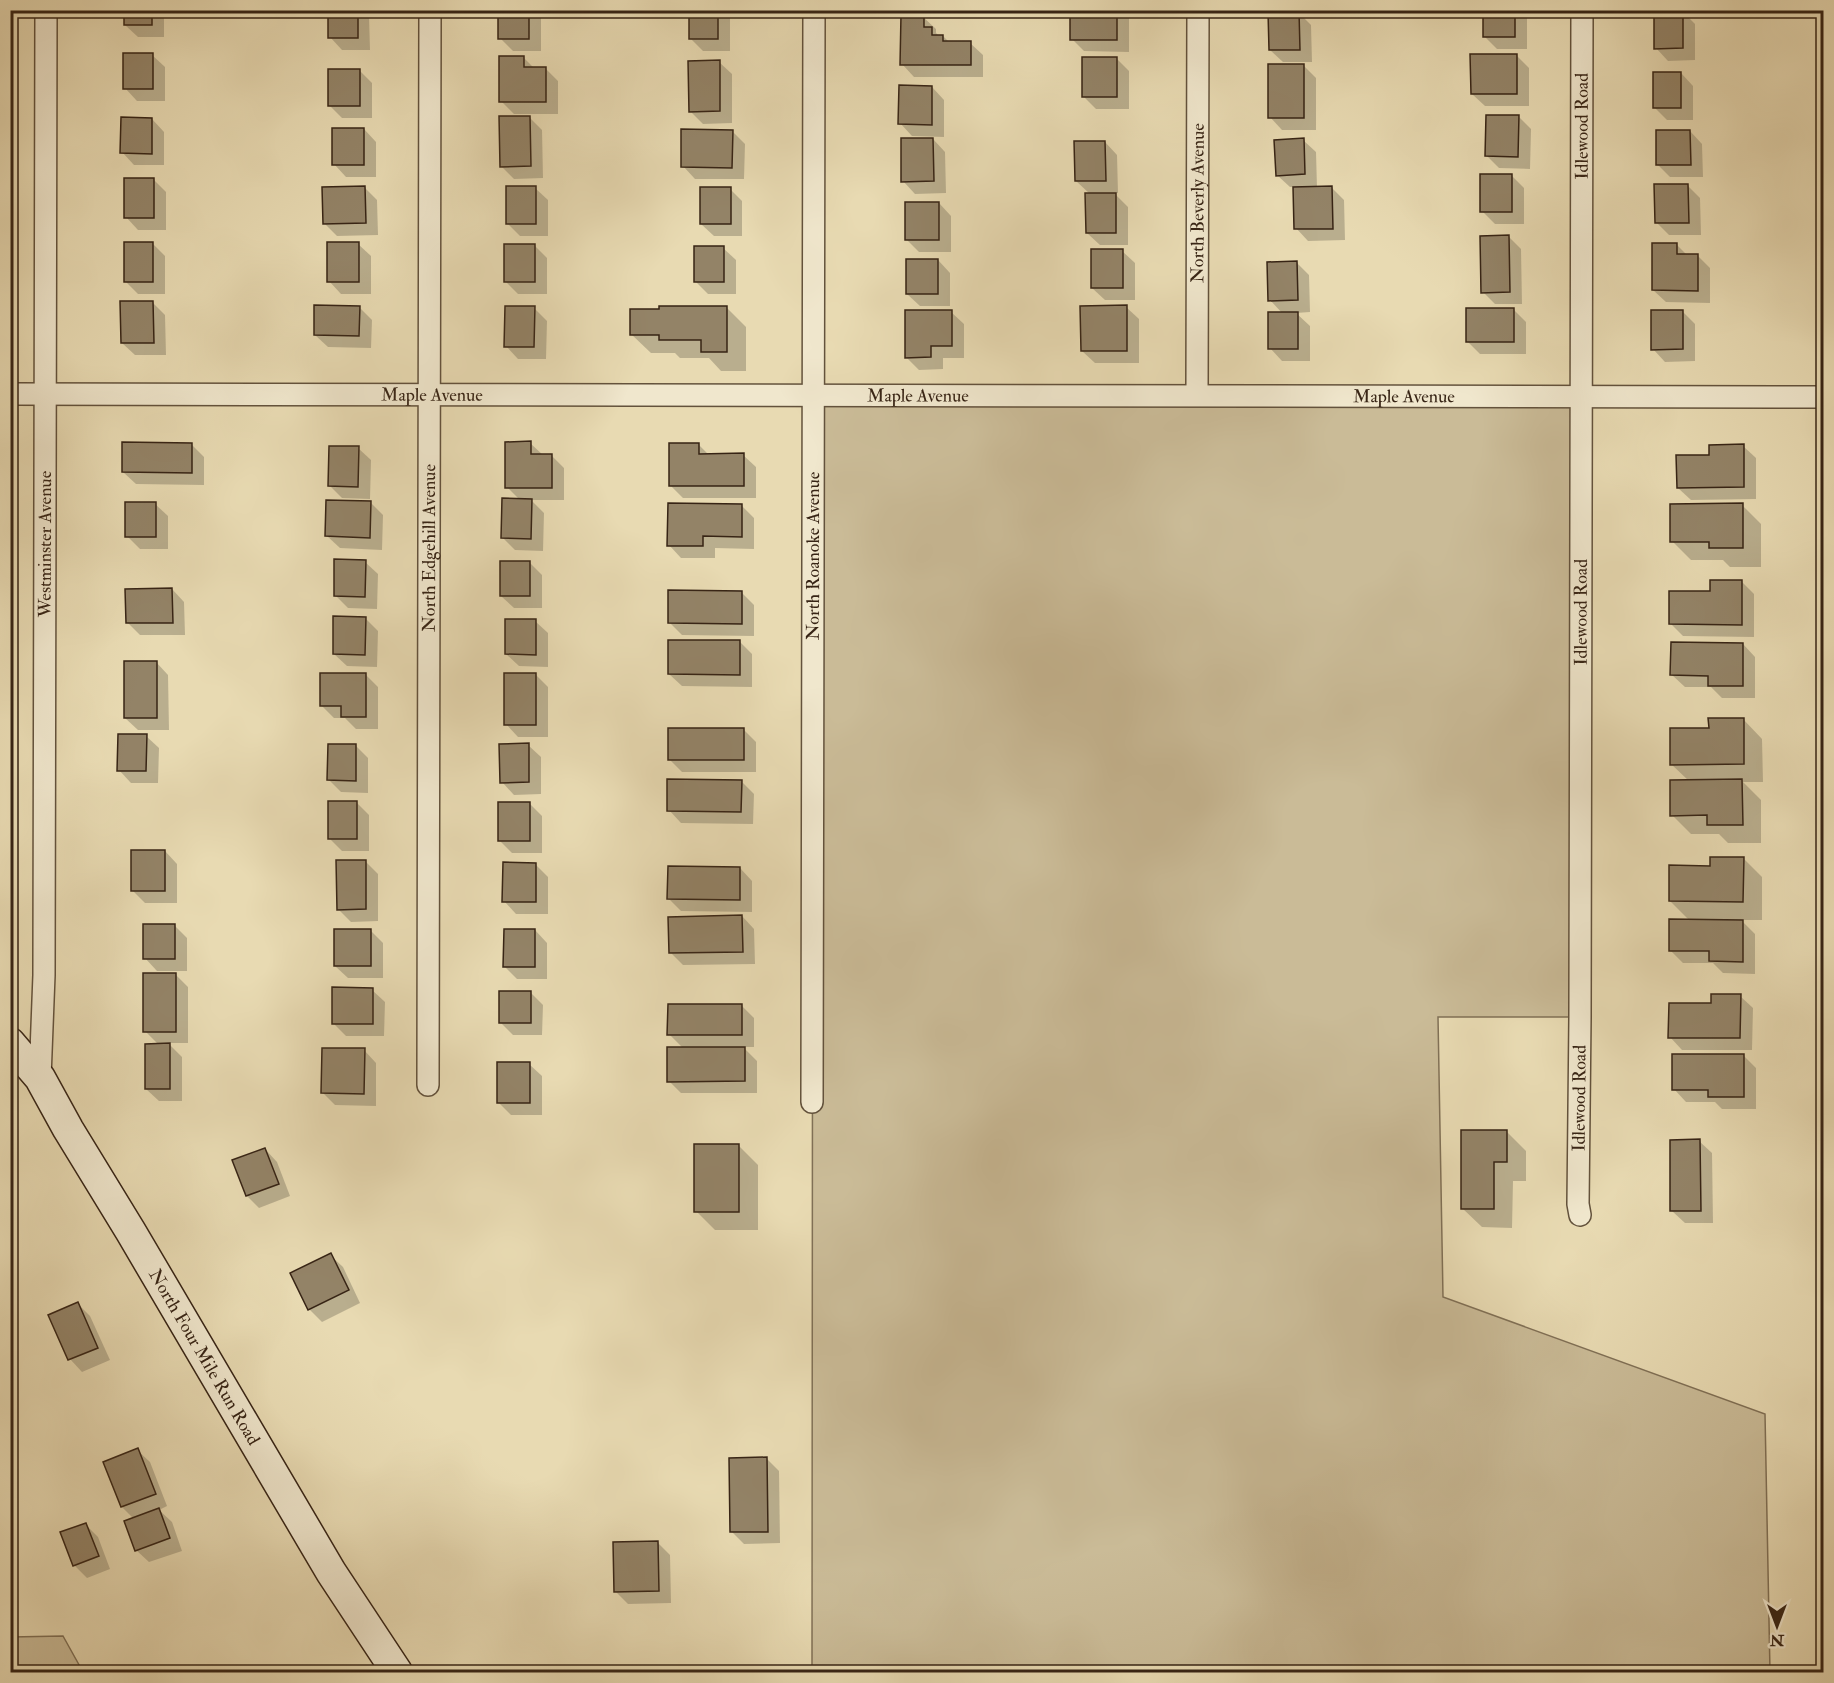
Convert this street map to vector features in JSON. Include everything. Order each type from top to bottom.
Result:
[{"type":"street","name":"Westminster Avenue","points":[[40,1078],[44,975],[46,10]]},
{"type":"street","name":"North Edgehill Avenue","points":[[428,1085],[430,10]]},
{"type":"street","name":"North Roanoke Avenue","points":[[812,1102],[814,10]]},
{"type":"street","name":"North Beverly Avenue","points":[[1197,395],[1198,10]]},
{"type":"street","name":"Idlewood Road","points":[[1580,1215],[1578,1204],[1582,10]]},
{"type":"street","name":"Maple Avenue","points":[[10,394],[1824,397]]},
{"type":"street","name":"North Four Mile Run Road","points":[[10,1043],[40,1078],[331,1572],[397,1672]]},
{"type":"shaded area","points":[[813,395],[1581,396],[1580,1017],[1438,1017],[1443,1297],[1765,1414],[1770,1672],[812,1672]]},
{"type":"shaded area","points":[[63,1636],[83,1672],[11,1672],[11,1637]]},
{"type":"building","points":[[124,10],[152,10],[152,25],[124,25]]},
{"type":"building","points":[[328,10],[358,10],[358,38],[328,38]]},
{"type":"building","points":[[498,10],[529,10],[529,39],[498,39]]},
{"type":"building","points":[[689,10],[718,10],[718,39],[689,39]]},
{"type":"building","points":[[1070,10],[1117,10],[1117,40],[1070,40]]},
{"type":"building","points":[[1483,10],[1515,10],[1515,37],[1483,37]]},
{"type":"building","points":[[1654,10],[1683,10],[1683,48],[1654,49]]},
{"type":"building","points":[[1299,11],[1300,50],[1269,50],[1268,12]]},
{"type":"building","points":[[901,15],[924,15],[924,27],[932,27],[932,35],[943,35],[943,41],[971,41],[971,65],[900,65]]},
{"type":"building","points":[[123,53],[153,53],[153,89],[123,89]]},
{"type":"building","points":[[1470,54],[1517,54],[1517,94],[1471,94]]},
{"type":"building","points":[[499,56],[524,56],[524,67],[546,67],[546,102],[499,102]]},
{"type":"building","points":[[1082,57],[1117,57],[1117,97],[1082,97]]},
{"type":"building","points":[[720,60],[720,111],[689,112],[688,61]]},
{"type":"building","points":[[1268,64],[1304,64],[1304,118],[1268,118]]},
{"type":"building","points":[[328,69],[360,69],[360,106],[328,106]]},
{"type":"building","points":[[1653,72],[1681,72],[1681,108],[1653,108]]},
{"type":"building","points":[[899,85],[932,86],[932,125],[898,124]]},
{"type":"building","points":[[1486,115],[1519,115],[1518,157],[1485,156]]},
{"type":"building","points":[[499,116],[530,116],[531,166],[500,167]]},
{"type":"building","points":[[121,117],[152,118],[152,154],[120,153]]},
{"type":"building","points":[[332,128],[364,128],[364,165],[332,165]]},
{"type":"building","points":[[681,129],[733,130],[732,168],[681,167]]},
{"type":"building","points":[[1656,130],[1690,130],[1691,165],[1656,165]]},
{"type":"building","points":[[901,138],[933,138],[934,181],[901,182]]},
{"type":"building","points":[[1304,138],[1305,174],[1276,176],[1274,140]]},
{"type":"building","points":[[1074,141],[1105,141],[1106,181],[1075,181]]},
{"type":"building","points":[[1480,174],[1512,174],[1512,212],[1480,212]]},
{"type":"building","points":[[124,178],[154,178],[154,218],[124,218]]},
{"type":"building","points":[[1654,184],[1688,184],[1689,223],[1655,223]]},
{"type":"building","points":[[365,186],[366,223],[323,224],[322,187]]},
{"type":"building","points":[[506,186],[536,186],[536,224],[506,224]]},
{"type":"building","points":[[1332,186],[1333,229],[1294,229],[1293,187]]},
{"type":"building","points":[[700,187],[731,187],[731,224],[700,224]]},
{"type":"building","points":[[1085,193],[1116,193],[1116,233],[1086,233]]},
{"type":"building","points":[[905,202],[939,202],[939,240],[905,240]]},
{"type":"building","points":[[1509,235],[1510,292],[1481,293],[1480,236]]},
{"type":"building","points":[[124,242],[153,242],[153,282],[124,282]]},
{"type":"building","points":[[327,242],[359,242],[359,282],[327,282]]},
{"type":"building","points":[[1652,243],[1677,243],[1677,254],[1698,254],[1698,291],[1652,290]]},
{"type":"building","points":[[504,244],[535,244],[535,282],[504,282]]},
{"type":"building","points":[[694,246],[724,246],[724,282],[694,282]]},
{"type":"building","points":[[1091,249],[1123,249],[1123,288],[1091,288]]},
{"type":"building","points":[[906,259],[938,259],[938,294],[906,294]]},
{"type":"building","points":[[1297,261],[1298,300],[1268,301],[1267,262]]},
{"type":"building","points":[[120,301],[153,301],[154,343],[121,343]]},
{"type":"building","points":[[314,305],[360,306],[359,336],[314,335]]},
{"type":"building","points":[[1127,305],[1127,351],[1081,351],[1080,306]]},
{"type":"building","points":[[505,306],[535,306],[534,347],[504,347]]},
{"type":"building","points":[[659,306],[727,306],[727,352],[701,352],[701,340],[659,340],[659,335],[630,335],[630,309],[659,309]]},
{"type":"building","points":[[1466,308],[1514,308],[1514,342],[1466,342]]},
{"type":"building","points":[[905,310],[952,310],[952,346],[931,346],[931,357],[905,358]]},
{"type":"building","points":[[1651,310],[1683,310],[1683,349],[1651,350]]},
{"type":"building","points":[[1268,312],[1298,312],[1298,349],[1268,349]]},
{"type":"building","points":[[531,441],[531,454],[552,454],[552,488],[505,488],[505,442]]},
{"type":"building","points":[[122,442],[192,443],[192,473],[122,472]]},
{"type":"building","points":[[669,443],[699,443],[699,454],[744,453],[744,486],[669,486]]},
{"type":"building","points":[[1744,444],[1744,487],[1677,488],[1676,455],[1709,455],[1709,445]]},
{"type":"building","points":[[329,446],[359,446],[358,487],[328,486]]},
{"type":"building","points":[[502,498],[532,499],[531,539],[501,538]]},
{"type":"building","points":[[326,500],[371,501],[370,538],[325,536]]},
{"type":"building","points":[[125,502],[156,502],[156,537],[125,537]]},
{"type":"building","points":[[668,503],[742,504],[742,537],[703,536],[703,546],[667,546]]},
{"type":"building","points":[[1743,503],[1743,548],[1709,548],[1709,542],[1670,542],[1670,504]]},
{"type":"building","points":[[334,559],[366,560],[365,597],[334,596]]},
{"type":"building","points":[[500,561],[530,561],[530,596],[500,596]]},
{"type":"building","points":[[1710,580],[1742,580],[1742,625],[1669,624],[1669,591],[1710,591]]},
{"type":"building","points":[[172,588],[173,623],[126,623],[125,589]]},
{"type":"building","points":[[668,590],[742,591],[742,624],[668,623]]},
{"type":"building","points":[[333,616],[366,617],[365,655],[333,654]]},
{"type":"building","points":[[505,619],[536,619],[536,655],[505,654]]},
{"type":"building","points":[[668,640],[740,640],[740,675],[668,674]]},
{"type":"building","points":[[1671,642],[1743,643],[1743,686],[1708,686],[1708,676],[1670,675]]},
{"type":"building","points":[[124,661],[157,661],[157,718],[124,718]]},
{"type":"building","points":[[320,673],[366,673],[366,717],[341,717],[341,706],[320,706]]},
{"type":"building","points":[[504,673],[536,673],[536,725],[504,725]]},
{"type":"building","points":[[1708,718],[1744,718],[1744,764],[1670,765],[1670,728],[1709,728]]},
{"type":"building","points":[[668,728],[744,728],[744,760],[668,760]]},
{"type":"building","points":[[118,734],[147,734],[146,771],[117,771]]},
{"type":"building","points":[[529,743],[529,782],[500,783],[499,744]]},
{"type":"building","points":[[328,744],[356,744],[356,781],[327,780]]},
{"type":"building","points":[[667,779],[742,780],[741,812],[667,811]]},
{"type":"building","points":[[1742,779],[1743,825],[1707,825],[1707,815],[1670,816],[1670,780]]},
{"type":"building","points":[[328,801],[357,801],[357,839],[328,839]]},
{"type":"building","points":[[498,802],[530,802],[530,841],[498,841]]},
{"type":"building","points":[[131,850],[165,850],[165,891],[131,891]]},
{"type":"building","points":[[1710,857],[1744,857],[1743,902],[1669,901],[1669,865],[1710,866]]},
{"type":"building","points":[[336,860],[366,860],[366,909],[337,910]]},
{"type":"building","points":[[503,862],[536,863],[536,902],[502,902]]},
{"type":"building","points":[[668,866],[740,867],[740,900],[667,899]]},
{"type":"building","points":[[742,915],[743,952],[669,953],[668,917]]},
{"type":"building","points":[[1669,919],[1743,920],[1743,962],[1709,961],[1709,951],[1669,951]]},
{"type":"building","points":[[143,924],[175,924],[175,959],[143,959]]},
{"type":"building","points":[[334,929],[371,929],[371,966],[334,966]]},
{"type":"building","points":[[504,929],[535,929],[535,967],[503,967]]},
{"type":"building","points":[[143,973],[176,973],[176,1032],[143,1032]]},
{"type":"building","points":[[332,987],[373,988],[373,1024],[332,1024]]},
{"type":"building","points":[[499,991],[531,991],[531,1023],[499,1023]]},
{"type":"building","points":[[1711,994],[1741,994],[1740,1038],[1668,1038],[1669,1003],[1711,1003]]},
{"type":"building","points":[[668,1004],[742,1004],[742,1035],[667,1035]]},
{"type":"building","points":[[170,1043],[170,1089],[145,1089],[145,1044]]},
{"type":"building","points":[[667,1047],[745,1047],[745,1081],[667,1082]]},
{"type":"building","points":[[322,1048],[365,1048],[364,1094],[321,1093]]},
{"type":"building","points":[[1672,1054],[1744,1054],[1744,1097],[1708,1097],[1708,1090],[1672,1090]]},
{"type":"building","points":[[497,1062],[530,1062],[530,1103],[497,1103]]},
{"type":"building","points":[[1461,1130],[1507,1130],[1507,1162],[1494,1162],[1494,1209],[1461,1209]]},
{"type":"building","points":[[1700,1139],[1701,1211],[1670,1211],[1670,1140]]},
{"type":"building","points":[[694,1144],[739,1144],[739,1212],[694,1212]]},
{"type":"building","points":[[265,1148],[279,1184],[246,1196],[232,1160]]},
{"type":"building","points":[[331,1253],[349,1290],[308,1310],[290,1273]]},
{"type":"building","points":[[78,1302],[98,1348],[68,1360],[48,1315]]},
{"type":"building","points":[[138,1448],[156,1494],[121,1507],[103,1462]]},
{"type":"building","points":[[767,1457],[768,1532],[730,1532],[729,1458]]},
{"type":"building","points":[[159,1508],[170,1538],[135,1551],[124,1521]]},
{"type":"building","points":[[86,1523],[99,1556],[73,1566],[60,1532]]},
{"type":"building","points":[[658,1541],[659,1591],[614,1592],[613,1542]]}]
